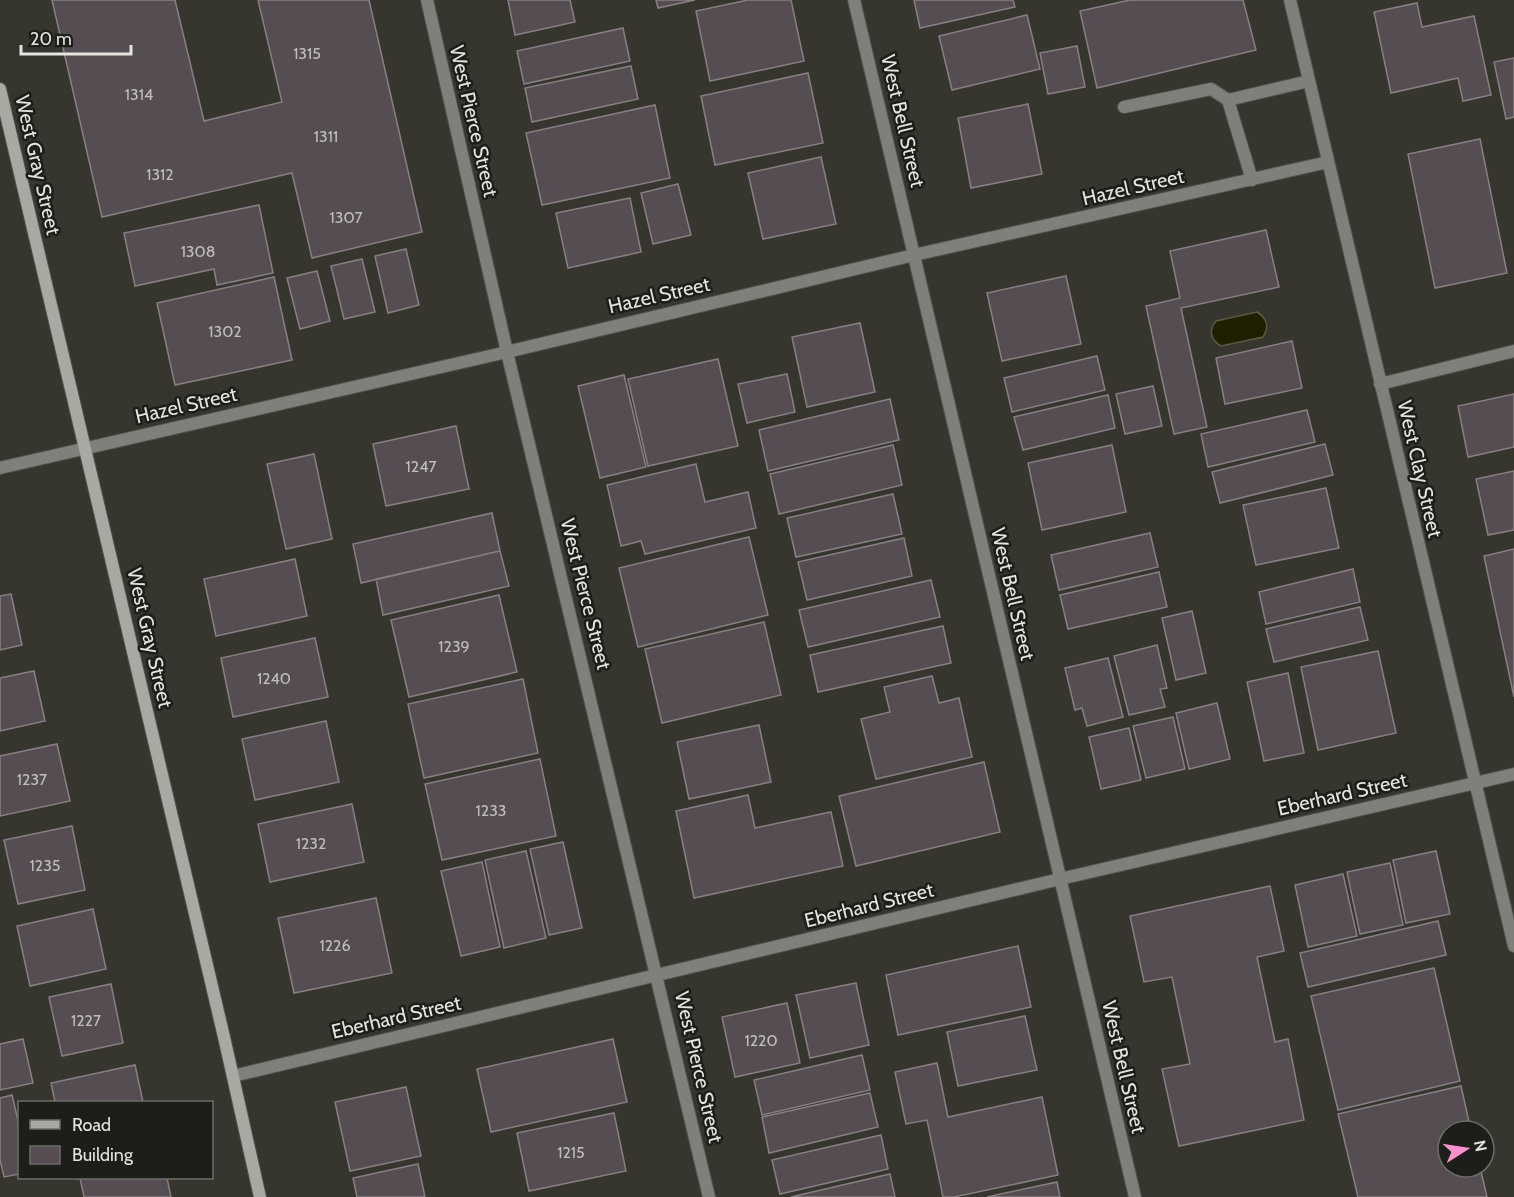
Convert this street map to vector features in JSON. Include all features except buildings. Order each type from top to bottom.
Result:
[{"type":"main road","name":"West Gray Street","points":[[0,89],[260,1197]]},
{"type":"street","name":"West Pierce Street","points":[[427,0],[507,351],[709,1197]]},
{"type":"street","name":"West Bell Street","points":[[855,0],[1134,1197]]},
{"type":"street","name":"West Clay Street","points":[[1290,0],[1514,946]]},
{"type":"street","points":[[1228,100],[1309,81]]},
{"type":"street","points":[[1124,107],[1210,89],[1228,100],[1252,180]]},
{"type":"street","name":"Hazel Street","points":[[0,468],[914,255],[1328,162]]},
{"type":"street","points":[[1380,384],[1514,351]]},
{"type":"street","name":"Eberhard Street","points":[[233,1076],[1060,879],[1514,774]]},
{"type":"shaded area","points":[[1257,312],[1266,323],[1263,337],[1221,346],[1213,338],[1211,332],[1216,321]]}]
